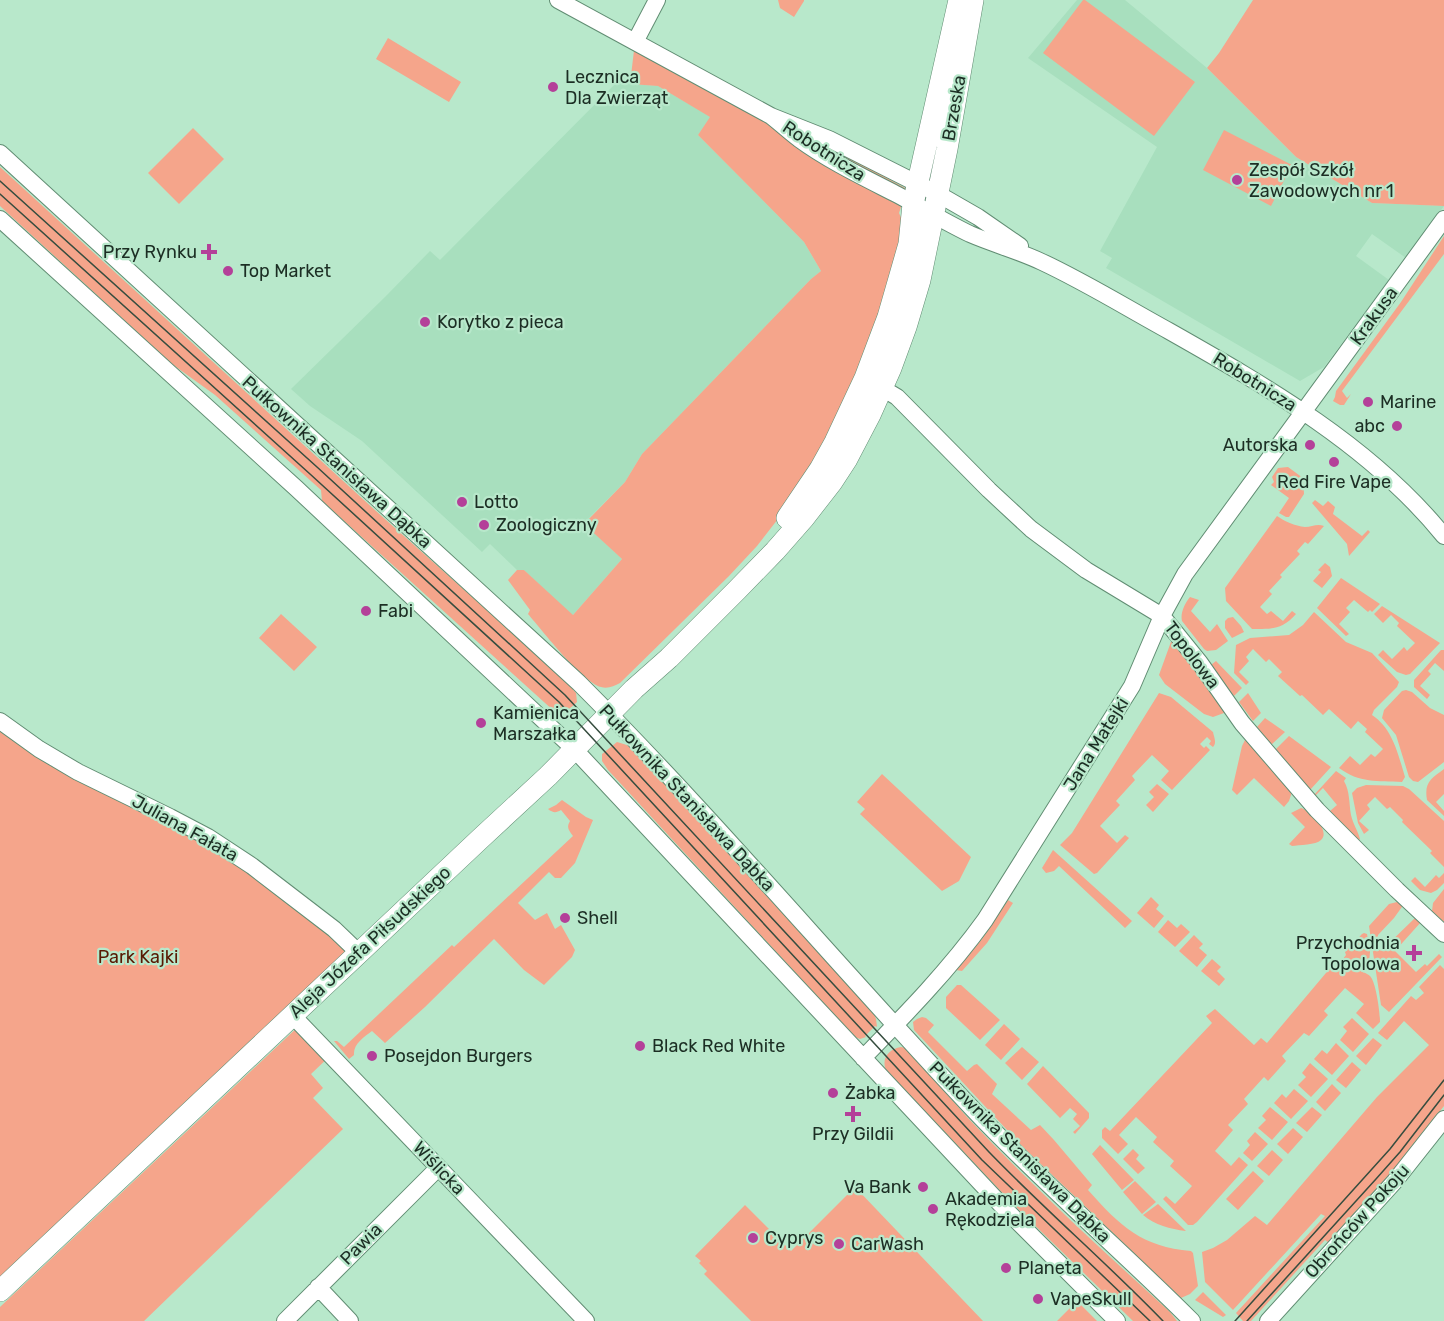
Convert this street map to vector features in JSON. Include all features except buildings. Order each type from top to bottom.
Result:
[{"type":"main road","name":"Brzeska","points":[[915,194],[959,0]]},
{"type":"main road","name":"Brzeska","points":[[936,205],[973,0]]},
{"type":"main road","name":"Aleja Józefa Piłsudskiego","points":[[737,590],[814,478],[848,415],[877,348],[895,295],[909,244],[915,194]]},
{"type":"main road","name":"Aleja Józefa Piłsudskiego","points":[[0,1291],[575,750],[634,689],[669,658],[737,590],[804,518],[832,482],[857,440],[882,388],[906,327],[920,280],[936,205]]},
{"type":"street","name":"Robotnicza","points":[[558,0],[771,116],[829,139],[936,205],[978,217],[1041,261],[1233,367],[1304,412],[1368,460],[1415,502],[1444,536]]},
{"type":"street","points":[[635,42],[657,0]]},
{"type":"street","name":"Pułkownika Stanisława Dąbka","points":[[0,153],[579,682],[644,749],[968,1104],[1192,1321]]},
{"type":"street","points":[[0,219],[296,488],[575,750],[1005,1209],[1117,1321]]},
{"type":"street","name":"Krakusa","points":[[1304,412],[1444,219]]},
{"type":"street","name":"Topolowa","points":[[882,388],[897,397],[1030,529],[1086,570],[1162,616],[1200,663],[1242,723],[1317,810],[1397,891],[1444,934]]},
{"type":"street","name":"Jana Matejki","points":[[863,1058],[896,1025],[966,946],[985,920],[1132,686],[1162,616],[1185,574],[1304,412]]},
{"type":"street","name":"Juliana Fałata","points":[[0,721],[39,749],[78,772],[208,837],[252,866],[334,929],[358,953]]},
{"type":"street","name":"Wiślicka","points":[[292,1016],[586,1321]]},
{"type":"street","name":"Obrońców Pokoju","points":[[1268,1321],[1395,1181],[1444,1119]]},
{"type":"street","name":"Pawia","points":[[285,1321],[438,1168]]},
{"type":"street","points":[[318,1287],[350,1321]]},
{"type":"shaded area","name":"Zespół Szkół Zawodowych nr 1","points":[[1077,0],[1125,0],[1207,68],[1296,157],[1372,203],[1444,206],[1406,258],[1372,234],[1356,256],[1389,280],[1324,367],[1300,381],[1106,268],[1112,258],[1100,251],[1157,147],[1028,58]]},
{"type":"shaded area","points":[[623,76],[631,84],[658,86],[711,117],[698,135],[804,242],[821,271],[642,454],[625,482],[584,523],[622,559],[572,616],[524,570],[517,570],[490,544],[482,552],[362,441],[310,406],[291,389],[430,251],[440,260]]},
{"type":"green space","points":[[778,0],[804,1],[794,17],[780,8]]},
{"type":"green space","points":[[1083,0],[1195,82],[1154,136],[1043,53]]},
{"type":"green space","points":[[1253,0],[1444,0],[1444,206],[1372,203],[1296,157],[1207,68]]},
{"type":"green space","points":[[388,38],[461,82],[449,102],[376,59]]},
{"type":"green space","points":[[635,42],[907,189],[899,213],[906,239],[844,411],[785,510],[757,546],[729,576],[620,683],[604,688],[584,676],[563,655],[528,614],[530,610],[508,580],[517,570],[524,570],[573,615],[622,559],[584,524],[625,482],[642,454],[821,271],[804,242],[698,135],[710,117],[658,86],[630,84]]},
{"type":"green space","points":[[193,128],[224,159],[179,204],[148,173]]},
{"type":"green space","points":[[1224,130],[1292,165],[1271,206],[1203,170]]},
{"type":"green space","points":[[0,167],[376,511],[565,680],[576,693],[577,702],[565,713],[555,712],[322,501],[321,490],[215,395],[172,364],[0,206]]},
{"type":"green space","points":[[1444,236],[1444,254],[1342,391],[1347,398],[1351,394],[1344,405],[1333,401],[1336,391],[1401,302]]},
{"type":"green space","points":[[1288,467],[1303,478],[1304,494],[1289,517],[1286,517],[1279,513],[1289,498],[1271,485],[1274,482],[1272,477],[1278,468]]},
{"type":"green space","points":[[1315,500],[1323,506],[1328,501],[1335,507],[1333,514],[1362,536],[1368,530],[1370,532],[1349,556],[1347,544],[1312,503]]},
{"type":"green space","points":[[1277,516],[1301,526],[1324,526],[1308,544],[1305,542],[1297,551],[1300,554],[1280,575],[1282,577],[1269,591],[1272,594],[1260,607],[1267,614],[1271,611],[1283,621],[1292,611],[1296,614],[1281,626],[1252,629],[1226,601],[1225,588]]},
{"type":"green space","points":[[1325,563],[1330,567],[1332,576],[1322,588],[1313,581],[1321,572],[1318,570]]},
{"type":"green space","points":[[1341,578],[1380,604],[1372,612],[1370,610],[1368,612],[1354,600],[1346,608],[1350,612],[1339,624],[1349,634],[1346,636],[1317,608]]},
{"type":"green space","points":[[1190,597],[1199,600],[1191,611],[1210,632],[1217,624],[1228,641],[1216,650],[1204,649],[1182,621],[1183,608]]},
{"type":"green space","points":[[1382,606],[1440,643],[1410,674],[1397,672],[1378,655],[1383,650],[1392,659],[1404,647],[1407,651],[1415,643],[1397,626],[1399,623],[1391,615],[1383,623],[1374,614]]},
{"type":"green space","points":[[1314,612],[1346,642],[1372,653],[1399,682],[1372,715],[1385,727],[1394,743],[1405,777],[1402,782],[1361,779],[1339,768],[1350,756],[1360,765],[1371,754],[1375,757],[1383,749],[1365,732],[1367,729],[1358,721],[1351,729],[1329,709],[1323,715],[1278,676],[1282,672],[1269,659],[1266,662],[1253,649],[1246,657],[1249,661],[1239,672],[1249,682],[1246,685],[1234,673],[1236,645],[1250,638],[1289,635],[1303,625]]},
{"type":"green space","points":[[281,614],[317,647],[294,671],[259,638]]},
{"type":"green space","points":[[1233,617],[1244,632],[1232,638],[1225,628],[1225,621]]},
{"type":"green space","points":[[1172,639],[1175,640],[1225,711],[1224,713],[1213,717],[1204,714],[1165,684],[1159,675]]},
{"type":"green space","points":[[1441,650],[1444,650],[1444,671],[1435,663],[1428,671],[1431,674],[1420,686],[1430,695],[1427,699],[1414,687],[1414,680]]},
{"type":"green space","points":[[1216,661],[1242,688],[1234,696],[1211,665]]},
{"type":"green space","points":[[1402,691],[1412,692],[1430,708],[1444,715],[1444,762],[1418,782],[1409,777],[1396,735],[1382,718],[1384,710]]},
{"type":"green space","points":[[1159,693],[1171,697],[1213,732],[1215,744],[1213,747],[1209,744],[1211,741],[1207,737],[1200,744],[1210,750],[1172,790],[1161,780],[1169,771],[1152,755],[1132,776],[1135,780],[1116,801],[1120,805],[1100,826],[1117,843],[1125,835],[1129,838],[1094,874],[1060,845],[1072,833]]},
{"type":"green space","points":[[1248,693],[1261,713],[1253,721],[1239,702]]},
{"type":"green space","points":[[1265,718],[1285,732],[1271,745],[1257,727]]},
{"type":"green space","name":"Park Kajki","points":[[0,721],[170,817],[352,946],[0,1277]]},
{"type":"green space","points":[[1289,736],[1331,767],[1310,790],[1275,750]]},
{"type":"green space","points":[[1245,740],[1292,792],[1284,807],[1254,778],[1237,795],[1232,790]]},
{"type":"green space","points":[[617,742],[627,745],[635,752],[874,1013],[877,1027],[875,1026],[866,1037],[860,1039],[855,1037],[608,770],[602,761],[602,754]]},
{"type":"green space","points":[[1444,769],[1444,794],[1436,802],[1444,811],[1444,816],[1427,800],[1426,794],[1430,782]]},
{"type":"green space","points":[[1336,771],[1346,778],[1344,781],[1352,818],[1360,839],[1358,841],[1330,811],[1337,805],[1323,788],[1314,795]]},
{"type":"green space","points":[[882,774],[971,857],[959,881],[942,891],[860,814],[865,809],[857,802]]},
{"type":"green space","points":[[1157,784],[1169,794],[1153,812],[1146,805],[1154,797],[1149,792]]},
{"type":"green space","points":[[1366,785],[1403,786],[1444,821],[1444,867],[1430,853],[1432,851],[1402,822],[1403,820],[1375,797],[1367,805],[1370,809],[1359,821],[1369,830],[1364,834],[1358,823],[1352,793],[1357,788]]},
{"type":"green space","points":[[562,800],[593,820],[575,863],[561,878],[555,878],[549,872],[518,903],[535,920],[547,913],[555,929],[561,925],[575,950],[572,957],[544,985],[524,970],[494,939],[385,1043],[372,1031],[355,1047],[354,1055],[349,1059],[334,1041],[344,1047],[452,945],[454,947],[573,836],[568,827],[570,821],[561,810],[554,812],[548,809]]},
{"type":"green space","points":[[1301,808],[1318,821],[1323,836],[1315,843],[1292,846],[1289,844],[1305,827],[1291,813]]},
{"type":"green space","points":[[1053,850],[1132,921],[1125,928],[1059,866],[1054,871],[1046,873],[1042,868]]},
{"type":"green space","points":[[1444,873],[1444,883],[1431,893],[1420,890],[1411,881],[1415,877],[1425,887],[1436,875],[1439,878]]},
{"type":"green space","points":[[1444,889],[1444,922],[1432,911],[1433,903]]},
{"type":"green space","points":[[1151,897],[1159,905],[1156,909],[1164,916],[1154,928],[1137,913]]},
{"type":"green space","points":[[1008,900],[1013,903],[987,943],[962,971],[956,970],[982,939]]},
{"type":"green space","points":[[1397,902],[1404,904],[1378,935],[1375,940],[1376,947],[1381,951],[1416,917],[1421,922],[1395,951],[1416,972],[1425,964],[1427,966],[1439,954],[1442,957],[1389,1012],[1381,1005],[1369,926],[1389,904]]},
{"type":"green space","points":[[1168,920],[1177,928],[1181,924],[1190,932],[1175,947],[1158,932]]},
{"type":"green space","points":[[1364,933],[1367,934],[1370,952],[1369,963],[1362,964],[1343,959],[1345,952]]},
{"type":"green space","points":[[1194,935],[1203,944],[1199,948],[1207,955],[1197,967],[1179,951]]},
{"type":"green space","points":[[1212,959],[1221,967],[1217,971],[1225,979],[1219,986],[1201,971]]},
{"type":"green space","points":[[1338,965],[1370,976],[1376,991],[1380,1022],[1373,1029],[1356,1013],[1364,1004],[1345,988],[1324,1011],[1328,1015],[1309,1036],[1304,1033],[1282,1056],[1286,1061],[1268,1081],[1264,1077],[1244,1099],[1248,1104],[1228,1125],[1233,1130],[1215,1151],[1231,1166],[1239,1157],[1248,1165],[1197,1222],[1188,1225],[1163,1199],[1166,1196],[1175,1204],[1192,1186],[1170,1166],[1174,1161],[1153,1142],[1157,1137],[1136,1117],[1119,1135],[1128,1144],[1118,1154],[1102,1138],[1102,1130],[1105,1127],[1110,1131],[1212,1023],[1206,1016],[1215,1009],[1254,1045],[1261,1038],[1267,1043],[1331,967]]},
{"type":"green space","points":[[1440,965],[1444,969],[1444,1106],[1397,1166],[1329,1243],[1325,1240],[1251,1321],[1243,1321],[1236,1313],[1325,1216],[1321,1214],[1233,1310],[1205,1282],[1202,1252],[1227,1240],[1255,1216],[1267,1225],[1377,1097],[1429,1045],[1404,1021],[1387,1040],[1378,1033],[1411,996],[1416,1000],[1424,993],[1419,987]]},
{"type":"green space","points":[[957,985],[961,985],[1000,1020],[980,1040],[946,1008],[946,997]]},
{"type":"green space","points":[[922,1017],[934,1025],[928,1032],[967,1071],[977,1064],[997,1084],[992,1094],[1031,1130],[1040,1125],[1092,1185],[1088,1190],[1122,1224],[1159,1245],[1193,1253],[1198,1286],[1190,1294],[1181,1298],[1022,1146],[914,1030],[913,1022]]},
{"type":"green space","points":[[1352,1018],[1369,1034],[1353,1052],[1340,1040],[1347,1031],[1343,1027]]},
{"type":"green space","points":[[301,1024],[331,1055],[311,1074],[323,1088],[313,1098],[343,1129],[144,1321],[0,1321],[0,1307]]},
{"type":"green space","points":[[1004,1024],[1020,1039],[1001,1060],[985,1045]]},
{"type":"green space","points":[[1373,1038],[1382,1045],[1366,1065],[1356,1056]]},
{"type":"green space","points":[[1336,1043],[1349,1056],[1332,1075],[1314,1059],[1322,1050],[1327,1054]]},
{"type":"green space","points":[[1022,1047],[1039,1062],[1022,1080],[1005,1063]]},
{"type":"green space","points":[[906,1048],[967,1117],[1016,1167],[1177,1321],[1133,1321],[1011,1202],[886,1070],[885,1058],[893,1050]]},
{"type":"green space","points":[[1352,1062],[1361,1070],[1346,1088],[1336,1080]]},
{"type":"green space","points":[[1310,1063],[1328,1079],[1311,1097],[1298,1085],[1306,1077],[1302,1073]]},
{"type":"green space","points":[[1043,1066],[1089,1113],[1089,1118],[1075,1134],[1073,1132],[1080,1126],[1073,1119],[1077,1114],[1070,1108],[1060,1118],[1027,1084]]},
{"type":"green space","points":[[1332,1084],[1341,1093],[1325,1111],[1316,1102]]},
{"type":"green space","points":[[1294,1089],[1308,1101],[1291,1119],[1274,1103],[1282,1094],[1286,1098]]},
{"type":"green space","points":[[1270,1107],[1288,1122],[1272,1140],[1258,1128],[1266,1120],[1262,1116]]},
{"type":"green space","points":[[1312,1107],[1322,1115],[1307,1132],[1296,1123]]},
{"type":"green space","points":[[1293,1128],[1303,1137],[1288,1154],[1277,1144]]},
{"type":"green space","points":[[1255,1132],[1268,1144],[1252,1161],[1243,1153],[1250,1145],[1247,1141]]},
{"type":"green space","points":[[1100,1145],[1134,1180],[1122,1190],[1092,1154]]},
{"type":"green space","points":[[1133,1149],[1139,1155],[1136,1159],[1145,1168],[1138,1174],[1123,1159]]},
{"type":"green space","points":[[1272,1150],[1283,1160],[1269,1176],[1257,1166]]},
{"type":"green space","points":[[1253,1171],[1264,1181],[1238,1210],[1226,1199]]},
{"type":"green space","points":[[1135,1181],[1156,1202],[1142,1214],[1123,1192]]},
{"type":"green space","points":[[855,1187],[983,1321],[751,1321],[704,1274],[707,1271],[695,1256],[745,1205],[791,1251]]},
{"type":"green space","points":[[1158,1204],[1186,1231],[1163,1226],[1143,1215]]},
{"type":"green space","points":[[1203,1292],[1226,1315],[1223,1317],[1195,1300]]},
{"type":"green space","points":[[1077,1301],[1097,1321],[1057,1321]]},
{"type":"tram line","points":[[0,181],[565,695],[989,1152],[1163,1321]]},
{"type":"tram line","points":[[0,194],[559,702],[982,1160],[1150,1321]]},
{"type":"tram line","points":[[1235,1321],[1390,1149],[1444,1080]]},
{"type":"tram line","points":[[1247,1321],[1400,1152],[1444,1095]]},
{"type":"place","name":"Lecznica Dla Zwierząt","points":[[553,87]]},
{"type":"place","name":"Zespół Szkół Zawodowych nr 1","points":[[1237,180]]},
{"type":"place","name":"Przy Rynku","points":[[209,252]]},
{"type":"place","name":"Top Market","points":[[228,271]]},
{"type":"place","name":"Korytko z pieca","points":[[425,322]]},
{"type":"place","name":"Marine","points":[[1368,402]]},
{"type":"place","name":"abc","points":[[1397,426]]},
{"type":"place","name":"Autorska","points":[[1310,445]]},
{"type":"place","name":"Red Fire Vape","points":[[1334,462]]},
{"type":"place","name":"Lotto","points":[[462,502]]},
{"type":"place","name":"Zoologiczny","points":[[484,525]]},
{"type":"place","name":"Fabi","points":[[366,611]]},
{"type":"place","name":"Kamienica Marszałka","points":[[481,723]]},
{"type":"place","name":"Shell","points":[[565,918]]},
{"type":"place","name":"Przychodnia Topolowa","points":[[1414,953]]},
{"type":"place","name":"Black Red White","points":[[640,1046]]},
{"type":"place","name":"Posejdon Burgers","points":[[372,1056]]},
{"type":"place","name":"Żabka","points":[[833,1093]]},
{"type":"place","name":"Przy Gildii","points":[[853,1114]]},
{"type":"place","name":"Va Bank","points":[[923,1187]]},
{"type":"place","name":"Akademia Rękodziela","points":[[933,1209]]},
{"type":"place","name":"Cyprys","points":[[753,1238]]},
{"type":"place","name":"CarWash","points":[[839,1244]]},
{"type":"place","name":"Planeta","points":[[1006,1268]]},
{"type":"place","name":"VapeSkull","points":[[1038,1299]]}]
